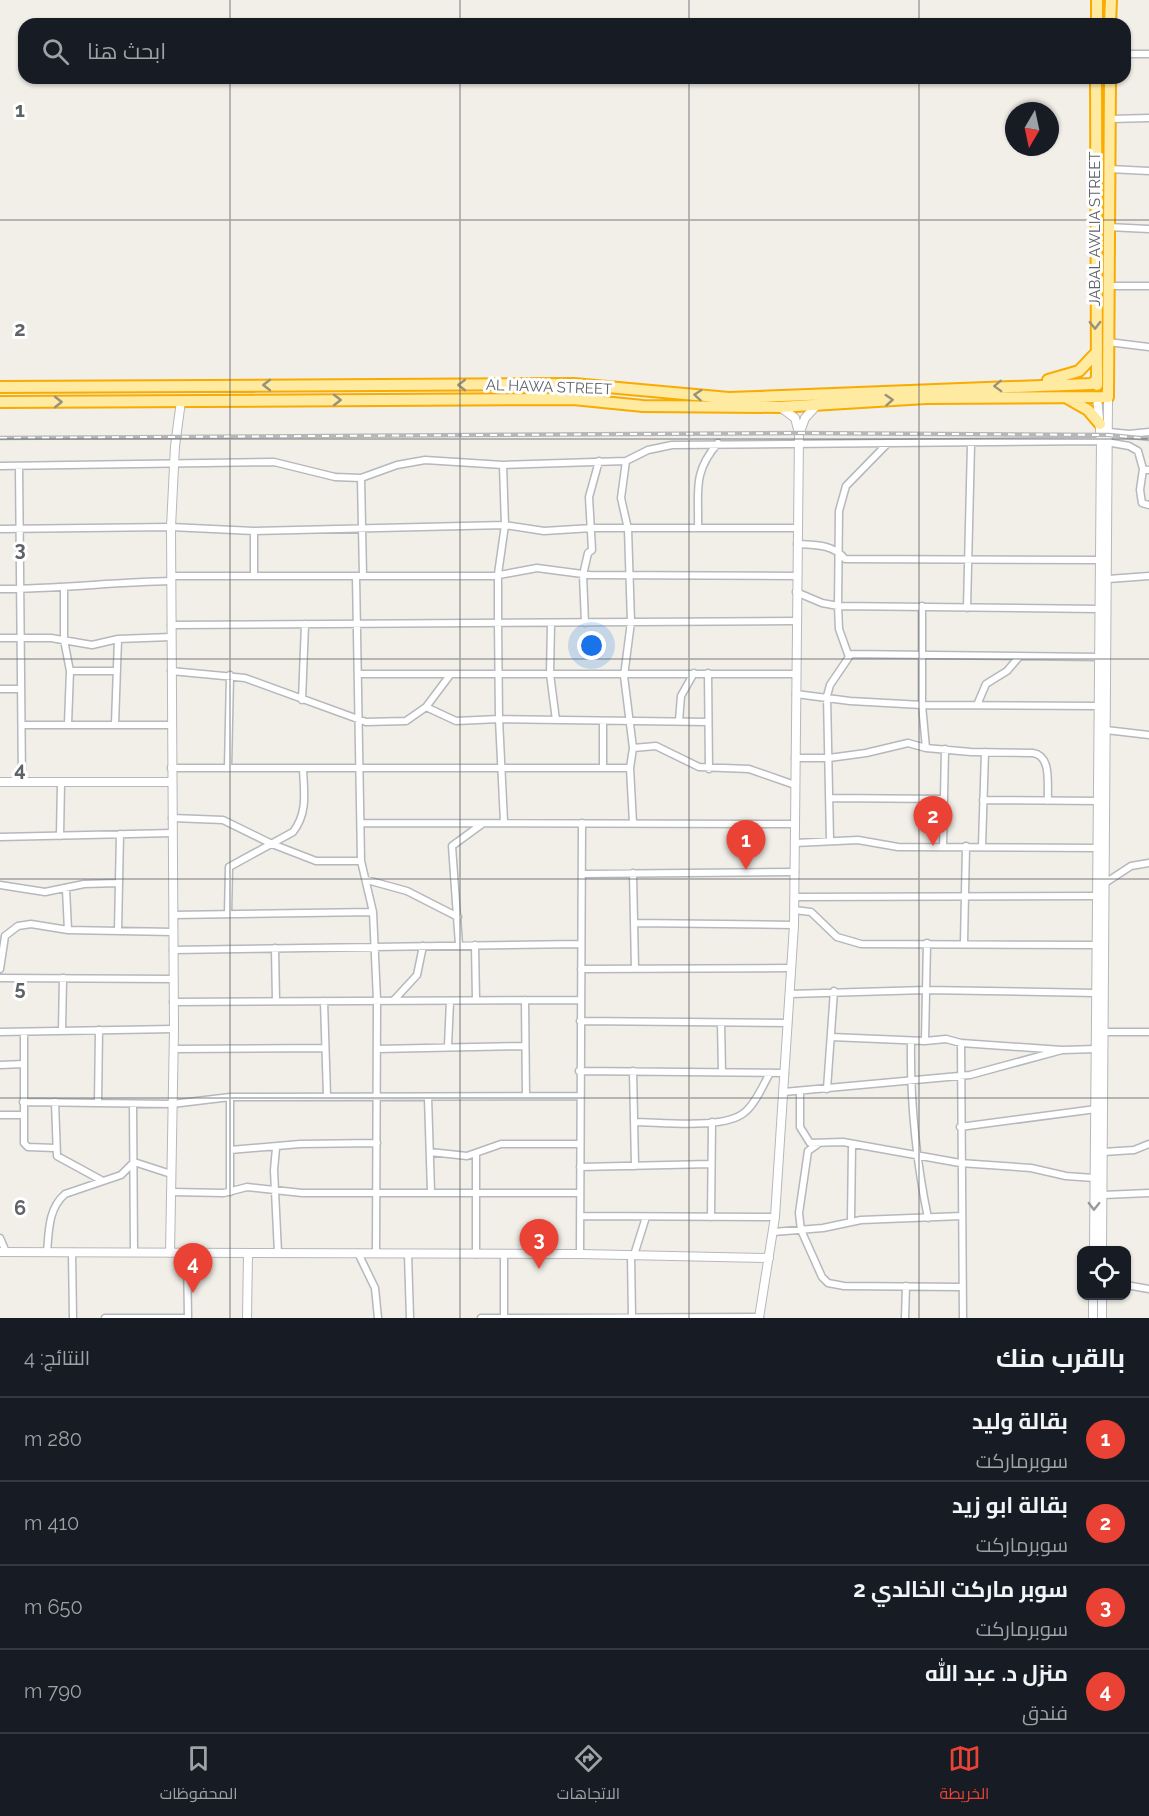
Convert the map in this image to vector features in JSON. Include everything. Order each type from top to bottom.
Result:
[{"type":"highway","points":[[1097,0],[1097,18]]},
{"type":"highway","points":[[1110,18],[1111,0]]},
{"type":"highway","name":"JABAL AWLIA STREET","points":[[1096,84],[1096,353],[1104,380]]},
{"type":"highway","name":"JABAL AWLIA STREET","points":[[1104,380],[1108,342],[1110,84]]},
{"type":"highway","points":[[1030,385],[1079,371],[1096,353]]},
{"type":"highway","points":[[1103,397],[1104,380]]},
{"type":"highway","name":"AL HAWA STREET","points":[[0,387],[574,384],[729,398],[819,396],[889,390],[1091,384],[1104,380]]},
{"type":"highway","name":"AL HAWA STREET","points":[[0,402],[573,399],[644,406],[780,407],[926,398],[1103,397]]},
{"type":"highway","points":[[1067,398],[1092,412],[1105,428]]},
{"type":"street","points":[[1131,54],[1149,54]]},
{"type":"street","points":[[1110,119],[1149,118]]},
{"type":"street","points":[[1109,169],[1149,171]]},
{"type":"street","points":[[1108,227],[1149,229]]},
{"type":"street","points":[[1108,286],[1149,286]]},
{"type":"street","points":[[1108,342],[1149,347]]},
{"type":"street","points":[[1102,1246],[1108,579],[1103,397]]},
{"type":"street","points":[[170,1253],[174,1049],[171,527],[174,465],[181,401]]},
{"type":"street","points":[[799,434],[805,418],[816,406]]},
{"type":"street","points":[[481,1318],[760,1318],[775,1217],[795,897],[799,434],[795,418],[780,407]]},
{"type":"street","points":[[1105,428],[1129,434],[1149,432]]},
{"type":"street","points":[[1094,1246],[1098,706],[1100,560],[1105,441]]},
{"type":"street","points":[[0,466],[285,462],[316,473],[361,478],[397,465],[425,460],[503,465],[626,461],[659,447],[718,443],[971,444],[1105,441],[1138,451],[1146,469],[1140,490],[1142,503],[1149,505]]},
{"type":"street","points":[[698,528],[700,471],[705,458],[718,443]]},
{"type":"street","points":[[849,654],[839,629],[838,518],[846,486],[888,443]]},
{"type":"street","points":[[967,608],[971,444]]},
{"type":"street","points":[[585,624],[583,575],[588,553],[592,550],[589,497],[599,461]]},
{"type":"street","points":[[626,461],[621,498],[628,529],[631,622],[624,676],[633,748],[630,768],[633,823]]},
{"type":"street","points":[[503,465],[505,525],[498,574],[498,622],[499,719],[504,822]]},
{"type":"street","points":[[19,466],[22,782]]},
{"type":"street","points":[[361,478],[363,527],[357,625],[361,861],[373,912],[375,947],[378,1049],[376,1253]]},
{"type":"street","points":[[0,529],[171,527],[254,531],[505,525],[544,531],[592,528],[797,528]]},
{"type":"street","points":[[254,531],[254,576]]},
{"type":"street","points":[[797,544],[838,551],[844,559],[1100,560]]},
{"type":"street","points":[[0,589],[64,589],[97,583],[254,576],[437,577],[512,574],[537,568],[583,575],[796,576]]},
{"type":"street","points":[[1108,579],[1149,576]]},
{"type":"street","points":[[64,589],[64,640],[70,671],[69,724]]},
{"type":"street","points":[[796,592],[822,603],[838,606],[1100,609]]},
{"type":"street","points":[[922,606],[922,705],[926,748]]},
{"type":"street","points":[[171,625],[796,621]]},
{"type":"street","points":[[302,700],[305,624]]},
{"type":"street","points":[[551,624],[550,674],[556,720]]},
{"type":"street","points":[[0,638],[64,640],[92,645],[118,639],[171,637]]},
{"type":"street","points":[[115,724],[118,639]]},
{"type":"street","points":[[849,654],[1099,657]]},
{"type":"street","points":[[830,840],[827,696],[830,685],[849,654]]},
{"type":"street","points":[[977,705],[986,684],[1007,671],[1019,657]]},
{"type":"street","points":[[70,671],[117,671]]},
{"type":"street","points":[[171,671],[230,675],[374,723],[399,722],[411,718],[426,707],[450,675]]},
{"type":"street","points":[[358,674],[624,676],[694,673],[796,674]]},
{"type":"street","points":[[679,721],[681,696],[694,673]]},
{"type":"street","points":[[708,673],[709,770]]},
{"type":"street","points":[[228,768],[230,675]]},
{"type":"street","points":[[0,689],[21,689]]},
{"type":"street","points":[[796,694],[827,696],[850,701],[922,705],[1098,706]]},
{"type":"street","points":[[426,707],[456,721],[499,719],[708,722]]},
{"type":"street","points":[[603,721],[603,768]]},
{"type":"street","points":[[22,725],[171,725]]},
{"type":"street","points":[[1106,730],[1149,735]]},
{"type":"street","points":[[795,758],[829,758],[879,751],[900,743],[926,748],[1041,754],[1046,760],[1048,801]]},
{"type":"street","points":[[633,748],[663,748],[709,770],[749,769],[795,785]]},
{"type":"street","points":[[943,846],[945,749]]},
{"type":"street","points":[[982,846],[985,752]]},
{"type":"street","points":[[171,768],[360,770],[630,768]]},
{"type":"street","points":[[228,914],[230,867],[292,832],[303,816],[303,769]]},
{"type":"street","points":[[0,782],[171,782]]},
{"type":"street","points":[[60,836],[61,782]]},
{"type":"street","points":[[829,798],[944,799]]},
{"type":"street","points":[[984,800],[1098,801]]},
{"type":"street","points":[[172,818],[223,820],[272,844],[316,861],[361,861]]},
{"type":"street","points":[[362,823],[795,824]]},
{"type":"street","points":[[580,1254],[579,1071],[582,823]]},
{"type":"street","points":[[459,945],[458,917],[453,887],[452,846],[483,824]]},
{"type":"street","points":[[0,837],[173,833]]},
{"type":"street","points":[[118,931],[120,834]]},
{"type":"street","points":[[795,843],[830,840],[869,841],[898,848],[982,846],[1097,848]]},
{"type":"street","points":[[964,943],[966,846]]},
{"type":"street","points":[[1105,883],[1131,866],[1149,863]]},
{"type":"street","points":[[582,874],[795,872]]},
{"type":"street","points":[[633,873],[635,969]]},
{"type":"street","points":[[367,880],[407,891],[458,917]]},
{"type":"street","points":[[0,885],[45,892],[66,890],[84,884],[119,883]]},
{"type":"street","points":[[66,890],[68,930]]},
{"type":"street","points":[[795,897],[1098,896]]},
{"type":"street","points":[[794,910],[816,915],[837,937],[852,942],[1097,945]]},
{"type":"street","points":[[173,915],[373,912]]},
{"type":"street","points":[[635,923],[794,925]]},
{"type":"street","points":[[0,969],[5,936],[18,926],[31,924],[68,930],[173,932]]},
{"type":"street","points":[[925,1041],[927,943]]},
{"type":"street","points":[[173,950],[580,944]]},
{"type":"street","points":[[475,945],[476,999]]},
{"type":"street","points":[[394,1000],[417,975],[423,946]]},
{"type":"street","points":[[275,948],[276,1001]]},
{"type":"street","points":[[580,969],[791,968]]},
{"type":"street","points":[[0,978],[173,979]]},
{"type":"street","points":[[62,1031],[63,978]]},
{"type":"street","points":[[790,994],[926,990],[1096,993]]},
{"type":"street","points":[[827,1089],[834,991]]},
{"type":"street","points":[[525,1000],[526,1095]]},
{"type":"street","points":[[173,1002],[580,1000]]},
{"type":"street","points":[[324,1001],[327,1096]]},
{"type":"street","points":[[448,1046],[450,1001]]},
{"type":"street","points":[[580,1021],[788,1023]]},
{"type":"street","points":[[721,1023],[722,1072]]},
{"type":"street","points":[[0,1032],[174,1029]]},
{"type":"street","points":[[98,1103],[99,1030]]},
{"type":"street","points":[[24,1032],[25,1146],[55,1148]]},
{"type":"street","points":[[1103,1032],[1149,1032]]},
{"type":"street","points":[[831,1037],[911,1041],[946,1038],[961,1043],[1062,1050],[1096,1049]]},
{"type":"street","points":[[911,1041],[910,1082],[928,1218]]},
{"type":"street","points":[[961,1043],[960,1162],[963,1318]]},
{"type":"street","points":[[378,1049],[525,1046]]},
{"type":"street","points":[[174,1049],[325,1048]]},
{"type":"street","points":[[784,1092],[910,1082],[981,1073],[1062,1050]]},
{"type":"street","points":[[0,1065],[24,1064]]},
{"type":"street","points":[[579,1071],[785,1073]]},
{"type":"street","points":[[633,1071],[635,1166]]},
{"type":"street","points":[[635,1122],[712,1122],[733,1119],[744,1113],[770,1073]]},
{"type":"street","points":[[800,1091],[801,1131],[810,1143],[852,1143],[960,1162],[1031,1168],[1066,1176],[1095,1178]]},
{"type":"street","points":[[23,1102],[172,1104],[230,1097],[580,1096]]},
{"type":"street","points":[[230,1097],[230,1191]]},
{"type":"street","points":[[428,1097],[431,1191]]},
{"type":"street","points":[[55,1102],[55,1148],[59,1159],[84,1168],[101,1180]]},
{"type":"street","points":[[133,1104],[134,1252]]},
{"type":"street","points":[[960,1127],[1095,1109]]},
{"type":"street","points":[[0,1115],[24,1115]]},
{"type":"street","points":[[711,1217],[712,1122]]},
{"type":"street","points":[[230,1150],[276,1148],[300,1144],[377,1143]]},
{"type":"street","points":[[820,1143],[808,1151],[799,1213],[801,1230],[822,1277],[828,1283],[844,1286],[962,1287]]},
{"type":"street","points":[[851,1221],[852,1143]]},
{"type":"street","points":[[430,1152],[476,1155],[501,1144],[580,1144]]},
{"type":"street","points":[[1103,1152],[1134,1150],[1149,1144]]},
{"type":"street","points":[[276,1148],[274,1170],[277,1192],[278,1253]]},
{"type":"street","points":[[476,1155],[476,1254]]},
{"type":"street","points":[[134,1162],[171,1174]]},
{"type":"street","points":[[47,1252],[51,1217],[58,1200],[79,1187],[121,1175],[134,1162]]},
{"type":"street","points":[[580,1167],[711,1164]]},
{"type":"street","points":[[171,1192],[215,1194],[247,1187],[277,1192],[580,1193]]},
{"type":"street","points":[[1103,1195],[1149,1193]]},
{"type":"street","points":[[580,1216],[775,1217]]},
{"type":"street","points":[[632,1318],[633,1255],[646,1216]]},
{"type":"street","points":[[773,1232],[801,1230],[851,1221],[962,1216]]},
{"type":"street","points":[[0,1238],[3,1252],[580,1254],[769,1258]]},
{"type":"street","points":[[72,1252],[73,1318]]},
{"type":"street","points":[[105,1318],[188,1318],[188,1253]]},
{"type":"street","points":[[248,1253],[248,1318]]},
{"type":"street","points":[[358,1253],[375,1288],[378,1318]]},
{"type":"street","points":[[408,1254],[410,1318]]},
{"type":"street","points":[[504,1254],[504,1318]]},
{"type":"street","points":[[905,1318],[906,1286]]},
{"type":"street","points":[[1131,1286],[1149,1290]]},
{"type":"street","points":[[1093,1318],[1094,1300]]},
{"type":"street","points":[[1102,1300],[1102,1318]]},
{"type":"railway","points":[[0,438],[799,433],[1109,435],[1149,439]]},
{"type":"place","name":"بقالة ابو زيد","points":[[933,846]]},
{"type":"place","name":"بقالة وليد","points":[[746,870]]},
{"type":"place","name":"سوبر ماركت الخالدي 2","points":[[539,1269]]},
{"type":"place","name":"منزل د. عبد الله","points":[[193,1293]]}]
